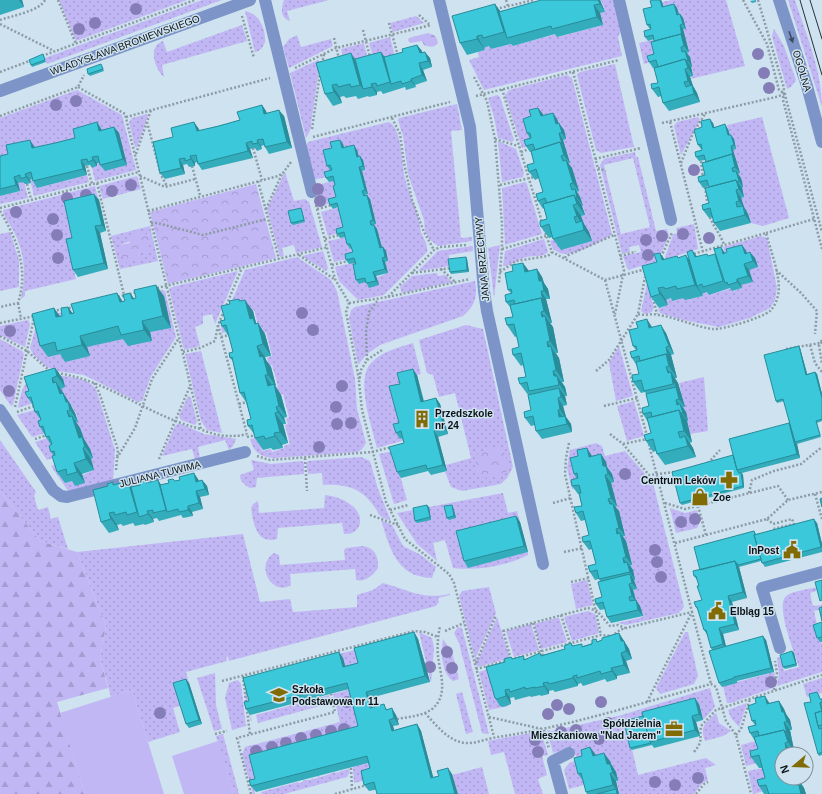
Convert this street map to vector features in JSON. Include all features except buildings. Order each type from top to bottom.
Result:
[{"type":"street","name":"WŁADYSŁAWA BRONIEWSKIEGO","points":[[0,91],[250,0]]},
{"type":"street","points":[[265,0],[312,192]]},
{"type":"street","name":"JANA BRZECHWY","points":[[439,0],[470,127],[487,311],[543,564]]},
{"type":"street","points":[[619,0],[671,220]]},
{"type":"street","name":"OGÓLNA","points":[[779,0],[807,86],[822,142]]},
{"type":"street","name":"JULIANA TUWIMA","points":[[8,411],[53,490],[61,496],[67,497],[249,450]]},
{"type":"street","points":[[780,648],[762,588],[822,572]]},
{"type":"street","points":[[562,794],[553,761],[569,753]]},
{"type":"path","points":[[0,20],[33,9],[43,4],[45,0]]},
{"type":"path","points":[[58,0],[76,44]]},
{"type":"path","points":[[41,57],[196,0]]},
{"type":"path","points":[[506,0],[508,6]]},
{"type":"path","points":[[493,10],[534,0]]},
{"type":"path","points":[[743,0],[767,44],[779,90],[785,94]]},
{"type":"path","points":[[758,0],[822,232]]},
{"type":"path","points":[[241,13],[254,58]]},
{"type":"path","points":[[419,15],[430,25]]},
{"type":"path","points":[[389,23],[399,60]]},
{"type":"path","points":[[0,24],[55,52]]},
{"type":"path","points":[[363,30],[371,58]]},
{"type":"path","points":[[334,38],[340,62]]},
{"type":"path","points":[[324,54],[311,138],[633,57]]},
{"type":"path","points":[[0,72],[34,59]]},
{"type":"path","points":[[573,72],[624,270],[615,315]]},
{"type":"path","points":[[472,74],[483,94],[490,112],[495,139],[500,185],[502,249],[498,287]]},
{"type":"path","points":[[0,116],[78,87],[125,114],[201,429]]},
{"type":"path","points":[[502,89],[518,146],[552,252],[605,280],[651,267]]},
{"type":"path","points":[[656,125],[785,94]]},
{"type":"path","points":[[785,94],[782,100],[822,249]]},
{"type":"path","points":[[135,156],[152,110]]},
{"type":"path","points":[[681,163],[694,131],[705,114]]},
{"type":"path","points":[[392,118],[400,134],[404,163],[412,200],[424,232],[434,250]]},
{"type":"path","points":[[147,122],[161,175],[168,186]]},
{"type":"path","points":[[670,122],[703,252]]},
{"type":"path","points":[[694,131],[696,135]]},
{"type":"path","points":[[495,139],[518,146]]},
{"type":"path","points":[[595,159],[653,144]]},
{"type":"path","points":[[253,148],[262,180]]},
{"type":"path","points":[[266,209],[283,173],[301,149]]},
{"type":"path","points":[[520,152],[529,149]]},
{"type":"path","points":[[701,161],[704,182]]},
{"type":"path","points":[[87,166],[92,184]]},
{"type":"path","points":[[192,166],[200,195]]},
{"type":"path","points":[[597,168],[606,171]]},
{"type":"path","points":[[148,211],[200,195],[262,180],[283,173]]},
{"type":"path","points":[[21,318],[18,303],[22,280],[20,256],[13,235],[0,209],[31,199],[140,174],[162,187],[195,179]]},
{"type":"path","points":[[500,185],[534,176]]},
{"type":"path","points":[[258,181],[278,259]]},
{"type":"path","points":[[97,183],[124,295]]},
{"type":"path","points":[[27,184],[31,199]]},
{"type":"path","points":[[705,188],[709,213]]},
{"type":"path","points":[[537,206],[542,204]]},
{"type":"path","points":[[332,205],[317,210],[328,247],[335,279],[349,303],[346,312],[359,382],[362,410],[386,502],[405,539],[449,574],[454,583],[494,737]]},
{"type":"path","points":[[710,217],[716,231],[721,236],[724,245]]},
{"type":"path","points":[[151,223],[157,223],[203,235],[267,219]]},
{"type":"path","points":[[688,256],[814,219]]},
{"type":"path","points":[[661,259],[672,235],[671,220]]},
{"type":"path","points":[[638,314],[645,316],[657,314],[713,329],[726,327],[768,312],[776,301],[778,284],[766,233]]},
{"type":"path","points":[[502,249],[547,235]]},
{"type":"path","points":[[565,258],[566,256],[614,235]]},
{"type":"path","points":[[325,239],[339,236]]},
{"type":"path","points":[[388,298],[434,250],[440,247],[481,243]]},
{"type":"path","points":[[153,289],[328,247]]},
{"type":"path","points":[[620,256],[635,252],[635,250]]},
{"type":"path","points":[[349,303],[388,298],[500,272],[516,261],[548,256],[552,252]]},
{"type":"path","points":[[298,254],[335,279]]},
{"type":"path","points":[[332,265],[348,261]]},
{"type":"path","points":[[183,352],[200,348],[215,341],[218,326],[242,268]]},
{"type":"path","points":[[412,273],[451,268]]},
{"type":"path","points":[[441,269],[456,283]]},
{"type":"path","points":[[644,269],[648,282]]},
{"type":"path","points":[[596,371],[609,360],[638,314],[646,278],[644,269]]},
{"type":"path","points":[[775,270],[801,293],[817,311],[815,334]]},
{"type":"path","points":[[605,280],[648,439],[655,473],[665,503],[711,684],[716,687],[726,721],[736,735],[751,794]]},
{"type":"path","points":[[116,297],[139,292]]},
{"type":"path","points":[[133,294],[134,299]]},
{"type":"path","points":[[652,296],[657,314]]},
{"type":"path","points":[[367,360],[366,332],[369,312],[378,299]]},
{"type":"path","points":[[0,307],[18,303]]},
{"type":"path","points":[[49,312],[78,306]]},
{"type":"path","points":[[71,308],[72,313]]},
{"type":"path","points":[[0,323],[42,314]]},
{"type":"path","points":[[8,411],[14,408],[34,316]]},
{"type":"path","points":[[218,326],[239,404],[249,450],[270,460],[372,452],[400,446]]},
{"type":"path","points":[[221,337],[229,335]]},
{"type":"path","points":[[0,336],[27,351],[46,368],[53,372],[83,378],[94,382],[175,420],[212,433],[236,437],[256,435]]},
{"type":"path","points":[[118,458],[135,428],[152,379],[179,338]]},
{"type":"path","points":[[786,349],[821,342],[822,364]]},
{"type":"path","points":[[810,344],[815,363],[822,372]]},
{"type":"path","points":[[359,382],[361,370],[367,360],[382,350]]},
{"type":"path","points":[[229,369],[234,368]]},
{"type":"path","points":[[46,374],[53,372]]},
{"type":"path","points":[[20,384],[27,380]]},
{"type":"path","points":[[94,382],[100,392],[118,450],[116,474]]},
{"type":"path","points":[[151,476],[190,386]]},
{"type":"path","points":[[604,406],[637,398]]},
{"type":"path","points":[[239,404],[247,402]]},
{"type":"path","points":[[8,411],[34,406]]},
{"type":"path","points":[[610,434],[622,444],[649,475],[677,471]]},
{"type":"path","points":[[31,440],[47,435]]},
{"type":"path","points":[[622,444],[648,439]]},
{"type":"path","points":[[569,443],[564,467],[597,611],[601,635]]},
{"type":"path","points":[[749,493],[752,480],[774,471],[801,464],[822,447]]},
{"type":"path","points":[[707,463],[714,459],[720,450]]},
{"type":"path","points":[[305,458],[307,491]]},
{"type":"path","points":[[665,503],[685,509],[778,486],[788,500]]},
{"type":"path","points":[[675,543],[767,519],[788,500],[822,492]]},
{"type":"path","points":[[815,494],[822,519]]},
{"type":"path","points":[[553,503],[571,498]]},
{"type":"path","points":[[390,510],[408,505]]},
{"type":"path","points":[[698,506],[706,535]]},
{"type":"path","points":[[370,515],[398,525]]},
{"type":"path","points":[[767,519],[773,524],[792,519],[794,524],[773,532]]},
{"type":"path","points":[[768,533],[794,528],[800,525]]},
{"type":"path","points":[[564,552],[582,548]]},
{"type":"path","points":[[571,582],[589,578]]},
{"type":"path","points":[[513,666],[503,630],[588,608],[597,611],[610,626],[618,625],[626,628]]},
{"type":"path","points":[[476,669],[601,635],[612,636],[620,630],[626,628],[692,612]]},
{"type":"path","points":[[647,702],[692,612]]},
{"type":"path","points":[[475,664],[496,615]]},
{"type":"path","points":[[561,615],[571,648]]},
{"type":"path","points":[[445,631],[464,623]]},
{"type":"path","points":[[533,623],[544,662]]},
{"type":"path","points":[[397,719],[425,713],[433,708],[442,692],[443,682],[438,657],[438,636],[440,626]]},
{"type":"path","points":[[222,681],[414,631],[430,633],[438,636]]},
{"type":"path","points":[[774,690],[777,673]]},
{"type":"path","points":[[694,752],[702,739],[701,726],[716,710],[822,675]]},
{"type":"path","points":[[243,676],[250,734]]},
{"type":"path","points":[[425,713],[453,740],[472,743],[494,737],[544,730],[711,684]]},
{"type":"path","points":[[251,794],[237,738],[335,712],[331,694]]},
{"type":"path","points":[[736,735],[741,729],[751,699]]},
{"type":"path","points":[[489,717],[544,730]]},
{"type":"path","points":[[544,730],[549,747]]},
{"type":"path","points":[[215,734],[227,731]]},
{"type":"path","points":[[351,768],[352,789]]},
{"type":"path","points":[[696,794],[704,784],[708,782]]},
{"type":"path","points":[[335,794],[367,785]]},
{"type":"green space","points":[[59,0],[187,0],[76,41]]},
{"type":"green space","points":[[202,0],[222,0],[47,64],[45,58]]},
{"type":"green space","points":[[284,0],[329,0],[287,11],[290,21],[284,18],[282,12]]},
{"type":"green space","points":[[600,0],[614,0],[621,31],[618,37],[622,56],[484,90],[469,60],[479,57],[478,52],[485,50],[484,48],[490,46],[491,49],[512,44],[513,46],[556,34],[558,37],[603,25],[600,13],[605,12]]},
{"type":"green space","points":[[672,0],[726,0],[745,66],[690,79],[693,76],[690,57],[686,53],[689,52],[683,29],[685,28],[665,11],[662,2]]},
{"type":"green space","points":[[788,0],[795,0],[808,39],[819,80],[822,107]]},
{"type":"green space","points":[[245,11],[250,12],[258,18],[263,27],[265,42],[259,51],[255,52]]},
{"type":"green space","points":[[416,16],[424,23],[393,32],[390,23]]},
{"type":"green space","points":[[242,25],[247,41],[162,65],[164,77],[158,69],[154,58],[154,53],[158,44],[163,41],[167,52]]},
{"type":"green space","points":[[774,29],[784,46],[796,80],[791,87],[787,89],[772,36]]},
{"type":"green space","points":[[428,33],[436,37],[438,43],[435,46],[430,47],[424,45],[422,41],[410,43],[408,40],[409,38]]},
{"type":"green space","points":[[297,35],[301,47],[331,39],[333,46],[289,68],[283,47],[289,39]]},
{"type":"green space","points":[[390,37],[396,61],[375,63],[369,43]]},
{"type":"green space","points":[[656,39],[658,60],[644,64],[639,43]]},
{"type":"green space","points":[[364,43],[369,65],[346,68],[341,49]]},
{"type":"green space","points":[[318,60],[320,62],[310,131],[306,138],[290,73]]},
{"type":"green space","points":[[615,64],[634,147],[601,153],[596,150],[577,75],[580,72]]},
{"type":"green space","points":[[567,75],[572,78],[612,234],[590,247],[576,252],[562,254],[553,249],[550,241],[585,228],[581,216],[584,215],[583,205],[576,192],[579,191],[572,168],[567,164],[570,162],[563,140],[522,148],[505,95],[509,90]]},
{"type":"green space","points":[[77,90],[122,115],[136,170],[95,181],[92,168],[97,166],[97,163],[102,162],[127,165],[79,144],[36,154],[34,146],[13,161],[0,164],[0,118]]},
{"type":"green space","points":[[497,95],[500,97],[514,140],[512,142],[498,138],[494,117],[488,98]]},
{"type":"green space","points":[[457,104],[462,130],[451,131],[461,238],[472,237],[472,241],[438,246],[429,239],[425,231],[424,220],[408,174],[403,136],[398,120],[399,118]]},
{"type":"green space","points":[[147,114],[148,116],[137,147],[135,147],[129,122],[132,118]]},
{"type":"green space","points":[[698,117],[700,120],[681,155],[674,126],[677,122]]},
{"type":"green space","points":[[762,117],[789,218],[763,226],[751,223],[748,214],[742,215],[741,198],[744,197],[736,174],[740,173],[733,150],[736,149],[734,139],[731,140],[727,125]]},
{"type":"green space","points":[[389,122],[397,132],[401,148],[405,179],[418,215],[427,252],[384,295],[358,300],[339,281],[335,267],[357,262],[360,284],[388,273],[385,262],[388,261],[383,252],[377,229],[374,230],[365,195],[368,194],[362,171],[365,170],[363,161],[333,169],[335,175],[313,180],[305,150],[308,142]]},
{"type":"green space","points":[[498,141],[516,149],[524,173],[523,177],[502,182]]},
{"type":"green space","points":[[635,152],[636,157],[638,157],[656,231],[667,229],[669,235],[658,261],[628,270],[623,256],[641,252],[639,245],[629,247],[630,252],[622,254],[600,165],[604,159]],"holes":[[[633,158],[650,227],[621,234],[604,165]]]},
{"type":"green space","points":[[285,172],[294,201],[305,199],[309,202],[322,247],[296,253],[294,245],[282,248],[284,256],[280,257],[267,209]]},
{"type":"green space","points":[[87,175],[89,182],[34,196],[30,180],[35,179],[37,188]]},
{"type":"green space","points":[[137,176],[141,189],[103,199],[99,186]]},
{"type":"green space","points":[[336,180],[339,201],[320,206],[314,186]]},
{"type":"green space","points":[[24,181],[28,198],[0,204],[0,196],[20,191],[18,183]]},
{"type":"green space","points":[[525,182],[527,184],[542,234],[505,245],[502,188]]},
{"type":"green space","points":[[256,184],[276,258],[168,284],[150,212]]},
{"type":"green space","points":[[95,186],[98,198],[66,206],[74,242],[67,244],[76,279],[25,291],[25,296],[21,299],[24,282],[24,265],[18,240],[4,215],[3,210]]},
{"type":"green space","points":[[340,207],[346,231],[328,236],[321,212]]},
{"type":"green space","points":[[694,224],[698,249],[667,259],[665,257],[673,235],[677,233],[676,228]]},
{"type":"green space","points":[[150,226],[158,261],[120,269],[111,236]],"holes":[[[149,234],[148,241],[138,253],[139,259],[120,245]]]},
{"type":"green space","points":[[145,231],[146,235],[150,234],[151,240],[148,241],[150,250],[138,253],[139,259],[124,263],[119,245],[130,243],[128,235]]},
{"type":"green space","points":[[10,232],[19,260],[19,287],[0,291],[0,234]]},
{"type":"green space","points":[[761,236],[767,238],[777,288],[775,300],[770,308],[750,318],[719,327],[683,320],[660,313],[658,309],[668,305],[666,300],[699,297],[708,292],[709,295],[732,288],[733,291],[742,288],[741,285],[752,282],[749,270],[727,260],[723,247]]},
{"type":"green space","points":[[347,237],[351,249],[353,248],[355,257],[334,262],[328,241]]},
{"type":"green space","points":[[544,239],[548,252],[546,254],[541,256],[530,256],[503,266],[505,251]]},
{"type":"green space","points":[[500,245],[494,298],[488,248]]},
{"type":"green space","points":[[473,246],[473,251],[449,255],[450,266],[418,271],[438,251]]},
{"type":"green space","points":[[323,251],[328,268],[326,271],[302,256]]},
{"type":"green space","points":[[297,257],[331,280],[337,291],[355,379],[357,409],[366,443],[358,452],[274,458],[258,453],[253,448],[250,439],[259,438],[262,451],[271,449],[272,452],[284,448],[284,446],[290,444],[285,425],[288,424],[286,419],[289,417],[283,394],[277,395],[275,388],[278,386],[272,365],[269,366],[267,358],[272,356],[266,332],[264,333],[262,328],[259,328],[254,310],[248,311],[231,331],[222,333],[221,326],[245,270]]},
{"type":"green space","points":[[238,271],[215,324],[212,314],[203,316],[203,324],[195,327],[200,346],[184,350],[169,289]]},
{"type":"green space","points":[[437,273],[438,276],[445,275],[452,282],[402,293],[400,287],[412,276]]},
{"type":"green space","points":[[475,281],[475,300],[463,316],[380,345],[367,354],[358,365],[349,318],[351,310],[355,307]]},
{"type":"green space","points":[[647,284],[654,307],[652,312],[645,314],[641,311]]},
{"type":"green space","points":[[162,290],[165,291],[176,337],[151,376],[142,401],[138,402],[84,375],[57,371],[47,367],[33,354],[30,348],[38,318],[67,311],[87,347],[139,311],[136,296]]},
{"type":"green space","points":[[28,320],[30,324],[25,347],[0,335],[0,326]]},
{"type":"green space","points":[[466,325],[483,329],[513,467],[507,478],[501,484],[462,491],[451,487],[445,472],[447,471],[446,465],[471,458],[455,393],[439,397],[433,375],[427,373],[419,340]]},
{"type":"green space","points":[[0,339],[22,351],[24,354],[13,405],[11,406],[0,390]]},
{"type":"green space","points":[[413,343],[421,374],[417,375],[405,440],[377,448],[366,404],[364,380],[366,371],[375,359],[390,350]]},
{"type":"green space","points":[[619,346],[633,396],[616,401],[609,363]]},
{"type":"green space","points":[[201,351],[222,433],[207,430],[201,421],[185,354]]},
{"type":"green space","points":[[56,375],[83,380],[88,382],[96,389],[115,450],[113,481],[68,491],[51,466],[62,462],[65,483],[94,470],[91,459],[93,458],[75,423],[78,421],[76,413],[59,389],[63,379],[37,402],[18,408],[22,390],[28,382],[32,379]]},
{"type":"green space","points":[[704,377],[708,431],[690,434],[688,421],[682,408],[684,406],[679,383]]},
{"type":"green space","points":[[188,396],[191,398],[197,422],[195,425],[181,420],[179,416]]},
{"type":"green space","points":[[634,401],[644,436],[627,441],[617,406]]},
{"type":"green space","points":[[38,409],[49,432],[32,437],[17,415]]},
{"type":"green space","points":[[179,423],[204,434],[236,439],[233,446],[229,450],[225,440],[198,447],[200,459],[195,459],[192,449],[162,456],[175,426]]},
{"type":"green space","points":[[51,437],[60,456],[47,460],[35,442]]},
{"type":"green space","points":[[0,440],[36,492],[34,496],[38,510],[48,507],[51,519],[58,517],[68,549],[40,541],[0,491]]},
{"type":"green space","points":[[596,443],[602,446],[605,456],[625,451],[653,483],[684,607],[679,613],[626,625],[618,623],[643,617],[640,606],[634,607],[633,590],[636,589],[633,570],[630,571],[621,537],[625,536],[614,507],[617,506],[583,486],[572,489],[567,468],[570,450]]},
{"type":"green space","points":[[491,447],[503,449],[508,464],[506,472],[490,478],[476,477],[475,465],[478,453]]},
{"type":"green space","points":[[393,451],[407,500],[394,504],[379,454]]},
{"type":"green space","points":[[361,457],[370,461],[378,489],[391,521],[381,516],[368,499],[357,490],[345,486],[323,485],[322,473],[308,474],[306,463],[308,461]]},
{"type":"green space","points":[[251,460],[271,464],[302,461],[304,463],[304,474],[257,478],[256,487],[250,488],[242,481],[240,475],[254,470]]},
{"type":"green space","points":[[0,491],[40,541],[77,552],[106,626],[100,658],[108,688],[57,702],[85,794],[0,794]]},
{"type":"green space","points":[[503,493],[508,513],[517,511],[520,522],[461,537],[469,567],[528,552],[528,555],[491,567],[472,569],[453,568],[445,540],[433,543],[437,561],[417,544],[397,513]]},
{"type":"green space","points":[[325,495],[342,499],[355,509],[360,518],[360,523],[355,531],[344,534],[342,523],[278,528],[277,539],[270,540],[265,539],[257,532],[251,508],[253,504],[258,501],[259,513],[324,508]]},
{"type":"green space","points":[[670,508],[685,513],[697,510],[700,522],[697,528],[676,533]]},
{"type":"green space","points":[[381,520],[392,525],[403,546],[421,555],[436,567],[432,578],[420,576],[402,567],[396,559]]},
{"type":"green space","points":[[243,534],[260,602],[290,599],[293,612],[357,607],[357,595],[373,590],[383,583],[423,595],[450,595],[438,598],[439,602],[436,606],[229,661],[228,657],[226,657],[227,661],[186,672],[189,683],[176,687],[182,705],[173,708],[180,732],[148,742],[132,690],[111,697],[100,658],[106,626],[77,552]]},
{"type":"green space","points":[[363,546],[373,551],[377,557],[378,568],[374,574],[363,580],[356,580],[355,569],[290,574],[291,585],[284,588],[272,584],[266,572],[268,559],[274,553],[279,555],[280,565],[345,560],[344,550],[346,548]]},
{"type":"green space","points":[[587,580],[593,605],[576,609],[571,584]]},
{"type":"green space","points":[[489,587],[496,613],[476,657],[479,658],[497,617],[510,658],[477,667],[459,596],[462,591]]},
{"type":"green space","points":[[818,587],[816,591],[810,593],[813,606],[822,605],[822,609],[814,611],[821,644],[822,642],[822,672],[777,686],[779,673],[777,658],[780,657],[784,671],[799,667],[784,619],[783,601],[786,596],[792,593]]},
{"type":"green space","points":[[588,611],[595,614],[599,633],[572,641],[564,617]]},
{"type":"green space","points":[[559,618],[567,642],[541,649],[534,624]]},
{"type":"green space","points":[[531,624],[539,650],[514,657],[506,631]]},
{"type":"green space","points":[[458,627],[462,628],[489,734],[482,733],[459,643],[454,633]]},
{"type":"green space","points":[[419,632],[432,638],[434,648],[431,683]]},
{"type":"green space","points":[[685,632],[688,632],[698,676],[694,684],[660,694],[656,688]]},
{"type":"green space","points":[[443,639],[452,652],[459,679],[453,681],[446,673],[444,668],[442,656]]},
{"type":"green space","points":[[358,649],[363,669],[254,707],[250,715],[251,721],[245,693],[248,678]]},
{"type":"green space","points":[[502,665],[508,706],[489,710],[479,672]]},
{"type":"green space","points":[[774,672],[773,688],[731,703],[727,703],[723,686]]},
{"type":"green space","points":[[215,673],[216,705],[222,729],[214,731],[197,678]]},
{"type":"green space","points":[[822,678],[822,693],[807,697],[803,684]]},
{"type":"green space","points":[[238,680],[241,684],[246,726],[232,730],[225,698],[229,683]]},
{"type":"green space","points":[[710,688],[715,707],[703,720],[699,705],[626,723],[638,775],[706,758],[716,765],[705,768],[708,781],[703,782],[694,794],[619,794],[615,772],[587,784],[569,789],[564,770],[569,763],[577,760],[573,747],[553,753],[547,730],[552,731],[622,715]]},
{"type":"green space","points":[[351,689],[363,732],[253,785],[255,794],[253,794],[242,754],[245,747],[340,722],[333,694]]},
{"type":"green space","points":[[132,690],[164,794],[85,794],[60,713]]},
{"type":"green space","points":[[462,692],[473,732],[466,734],[456,694]]},
{"type":"green space","points":[[329,695],[331,703],[258,723],[256,715]]},
{"type":"green space","points":[[747,703],[739,727],[731,718],[728,710]]},
{"type":"green space","points":[[716,713],[719,723],[731,731],[723,736],[705,741],[703,736],[704,725]]},
{"type":"green space","points":[[541,731],[548,755],[542,756],[547,775],[538,779],[543,794],[515,794],[504,752],[491,755],[488,741]]},
{"type":"green space","points":[[223,734],[239,794],[234,794],[216,736]]},
{"type":"green space","points":[[763,739],[765,761],[746,766],[741,745]]},
{"type":"green space","points":[[218,741],[234,794],[184,794],[172,756]]},
{"type":"green space","points":[[371,762],[374,775],[366,780],[354,783],[353,767]]},
{"type":"green space","points":[[482,767],[489,794],[458,794],[452,775]]},
{"type":"green space","points":[[767,767],[772,789],[753,794],[748,771]]},
{"type":"green space","points":[[349,768],[350,772],[347,777],[284,794],[262,794],[261,792],[303,782],[303,780],[318,778],[317,776],[321,777],[335,772],[340,772]]},
{"type":"tram line","points":[[800,0],[822,75]]},
{"type":"tram line","points":[[810,0],[822,39]]},
{"type":"place","name":"Przedszkole nr 24","points":[[422,419]]},
{"type":"place","name":"Centrum Leków","points":[[729,480]]},
{"type":"place","name":"Zoe","points":[[700,497]]},
{"type":"place","name":"InPost","points":[[792,550]]},
{"type":"place","name":"Elbląg 15","points":[[717,611]]},
{"type":"place","name":"Szkoła Podstawowa nr 11","points":[[279,695]]},
{"type":"place","name":"Spółdzielnia Mieszkaniowa \"Nad Jarem\"","points":[[674,729]]}]
